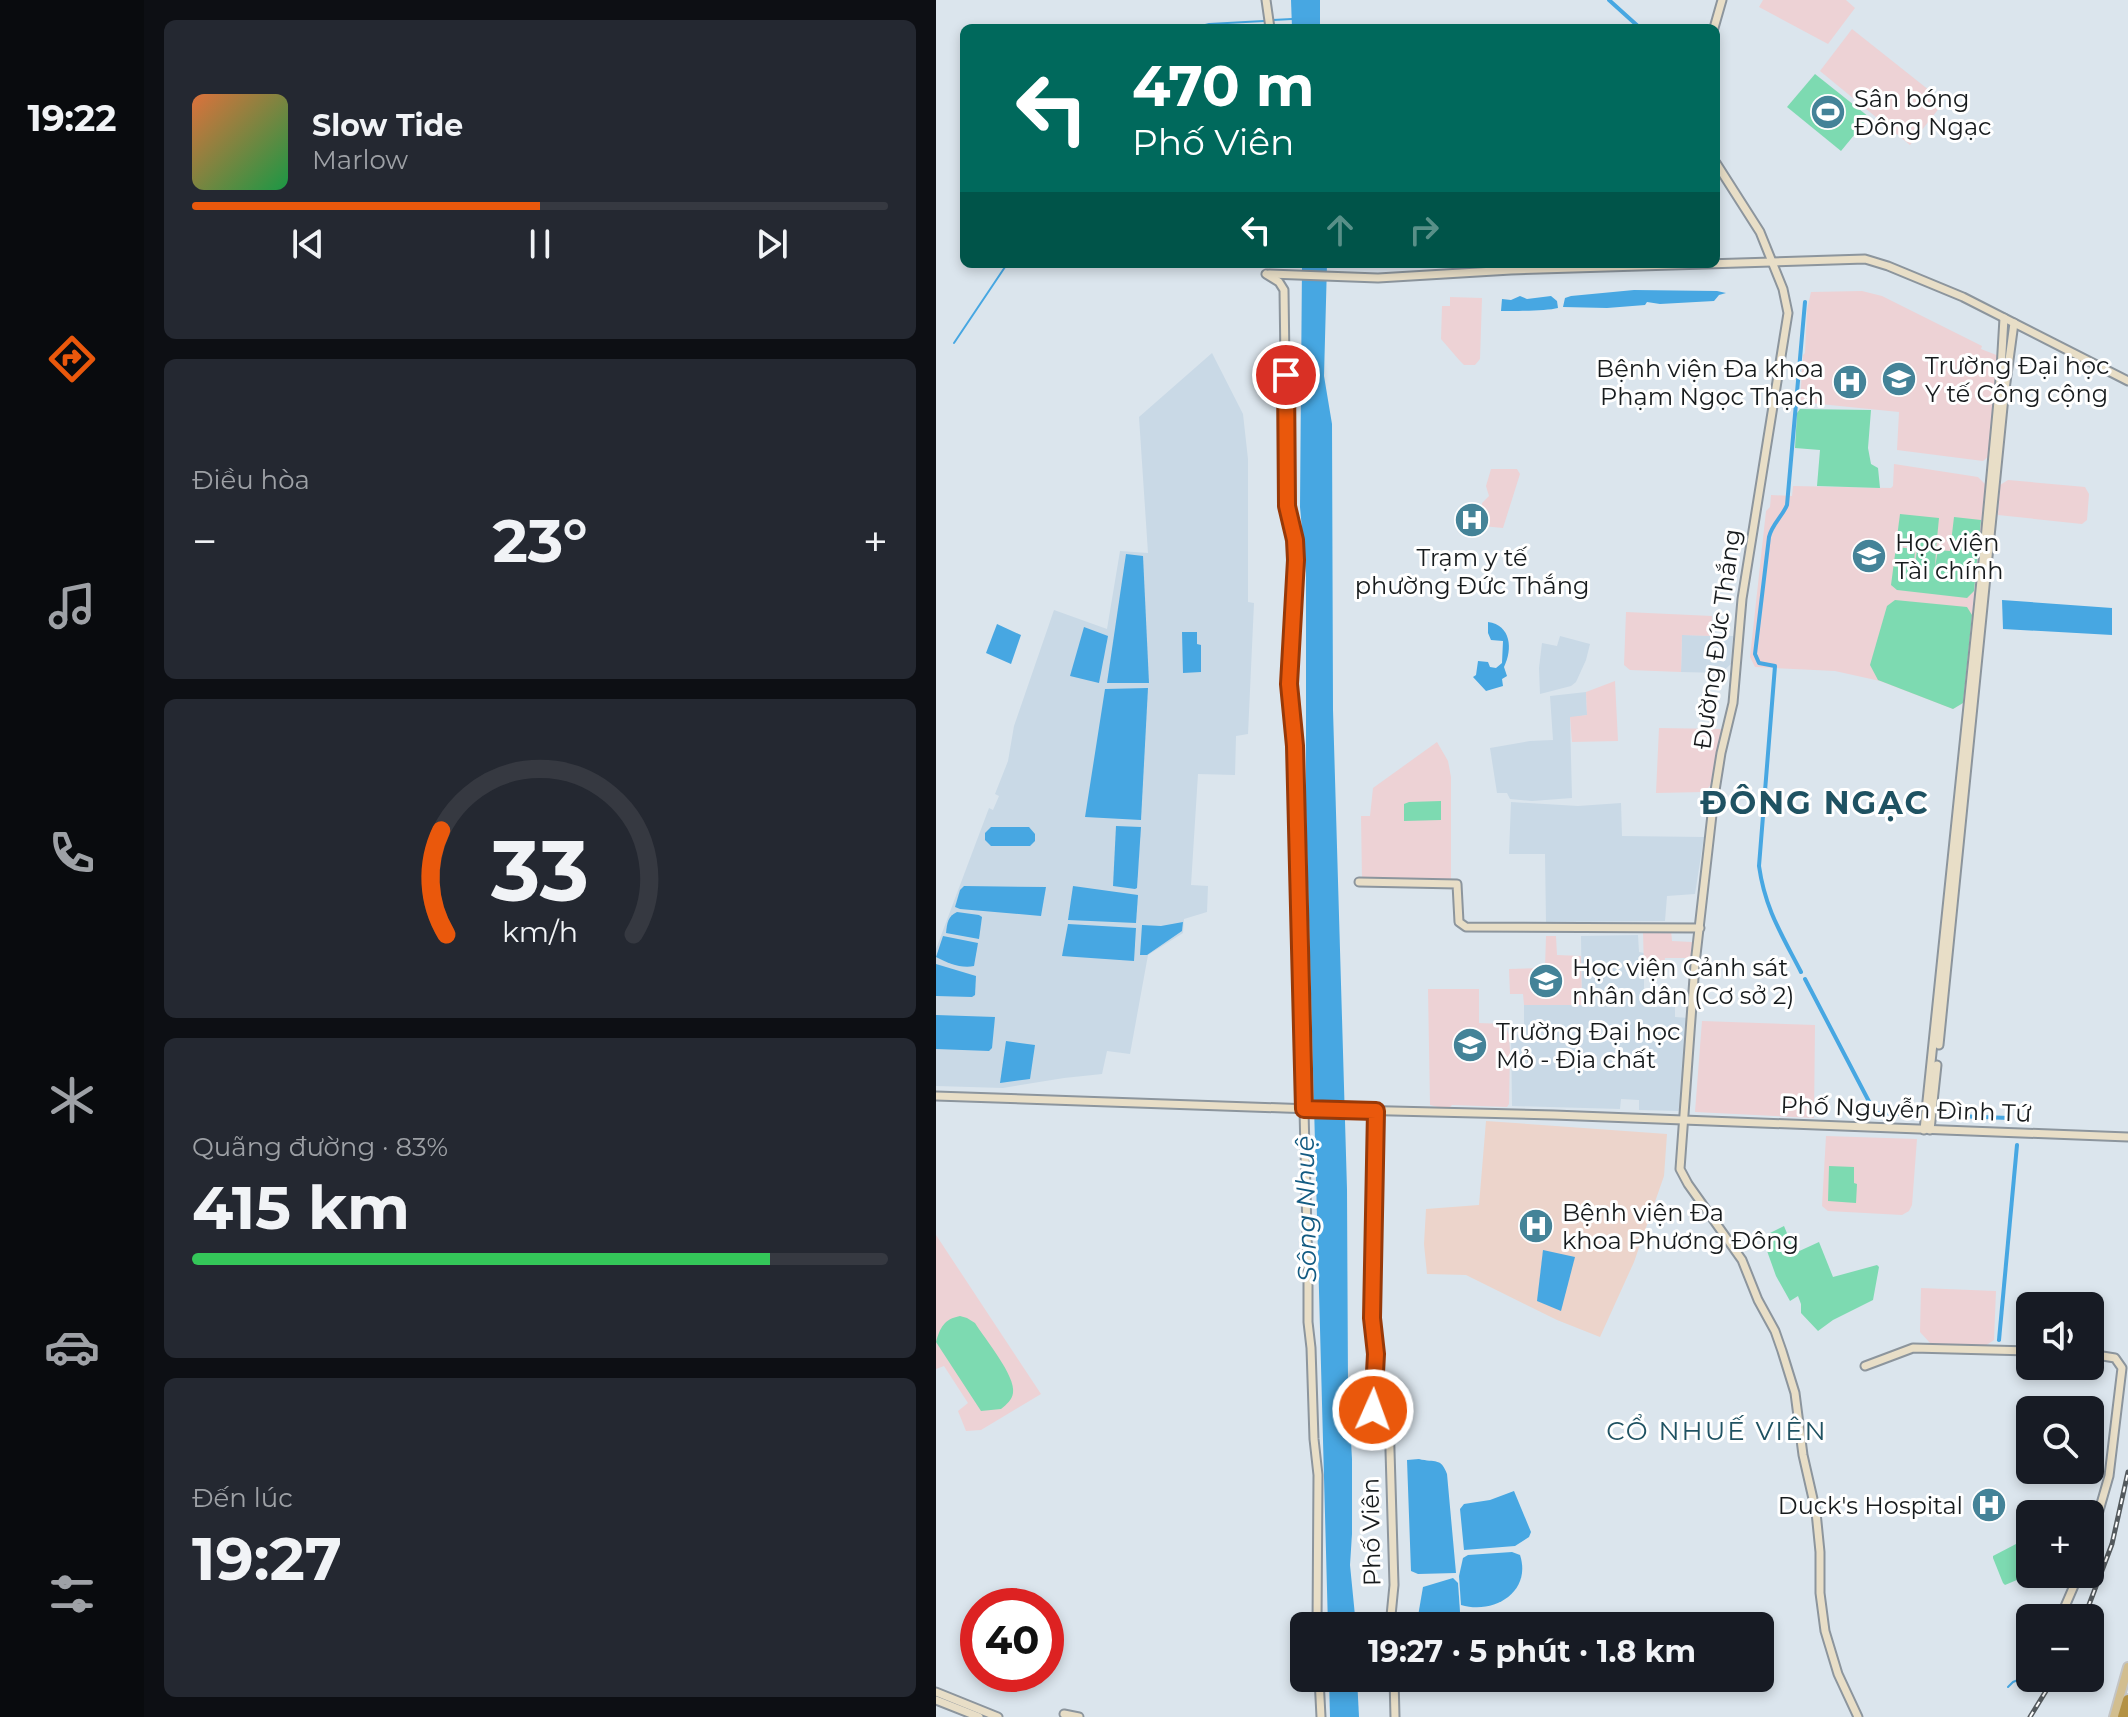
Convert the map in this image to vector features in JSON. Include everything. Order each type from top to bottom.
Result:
[{"type":"highway","points":[[2123,1717],[2128,1697]]},
{"type":"main road","points":[[2114,1717],[2128,1667]]},
{"type":"street","points":[[1266,0],[1269,24]]},
{"type":"street","points":[[1715,24],[1722,0]]},
{"type":"street","name":"Đường Đức Thắng","points":[[1720,169],[1760,232],[1783,289],[1788,313],[1742,599],[1733,703],[1714,797],[1695,964],[1680,1169],[1742,1260],[1775,1331],[1792,1382],[1803,1455],[1816,1512],[1825,1631],[1838,1674],[1858,1717]]},
{"type":"street","points":[[1720,264],[1865,259],[1952,293],[2128,381]]},
{"type":"street","points":[[1317,1612],[1318,1475],[1308,1322],[1308,1109],[1295,746],[1289,684],[1296,560],[1287,498],[1284,290],[1265,270],[1284,275],[1385,277],[1586,268]]},
{"type":"street","points":[[1927,1130],[2004,318]]},
{"type":"street","points":[[1929,1109],[2014,323]]},
{"type":"street","points":[[1359,882],[1457,884],[1459,922],[1466,927],[1700,928]]},
{"type":"street","points":[[936,1096],[1682,1120]]},
{"type":"street","name":"Phố Viên","points":[[1376,1111],[1372,1318],[1376,1354],[1373,1410],[1389,1417],[1394,1585],[1391,1612]]},
{"type":"street","name":"Phố Nguyễn Đình Tứ","points":[[1682,1120],[2128,1137]]},
{"type":"street","points":[[1865,1366],[1913,1348],[2016,1351]]},
{"type":"street","points":[[2102,1500],[2109,1476],[2122,1368],[2115,1358],[2104,1356]]},
{"type":"street","points":[[936,1692],[998,1717]]},
{"type":"street","points":[[1320,1692],[1321,1717]]},
{"type":"street","points":[[1394,1692],[1395,1717]]},
{"type":"street","points":[[936,1700],[979,1717]]},
{"type":"street","points":[[1064,1714],[1079,1717]]},
{"type":"shaded area","points":[[1763,0],[1846,0],[1855,8],[1828,44],[1759,7]]},
{"type":"shaded area","points":[[1852,29],[1944,102],[1910,145],[1820,71]]},
{"type":"shaded area","name":"Trường Đại học Y tế Công cộng","points":[[1862,291],[1882,296],[1999,356],[1989,456],[1983,461],[1897,450],[1899,412],[1800,402],[1811,292]]},
{"type":"shaded area","points":[[1450,297],[1482,298],[1480,359],[1475,365],[1464,365],[1441,339],[1442,306],[1450,306]]},
{"type":"shaded area","points":[[1212,353],[1243,414],[1248,459],[1248,602],[1254,603],[1248,734],[1236,736],[1235,775],[1198,774],[1191,885],[1208,886],[1207,912],[1184,919],[1183,933],[1148,955],[1130,1054],[1107,1051],[1102,1074],[1003,1088],[936,1086],[936,949],[989,808],[993,810],[999,796],[995,794],[1008,761],[1014,726],[1054,610],[1107,629],[1120,551],[1148,553],[1139,417]]},
{"type":"shaded area","name":"Học viện Tài chính","points":[[1894,464],[1978,477],[1985,484],[1963,703],[1953,709],[1880,681],[1835,671],[1755,667],[1750,657],[1766,511],[1770,507],[1771,495],[1792,496],[1793,486],[1891,488]]},
{"type":"shaded area","points":[[1491,469],[1517,469],[1520,474],[1503,528],[1482,526],[1482,503],[1489,496],[1486,486]]},
{"type":"shaded area","points":[[2008,480],[2085,487],[2089,494],[2087,520],[2082,524],[1998,515],[2000,485]]},
{"type":"shaded area","points":[[1626,612],[1712,616],[1711,636],[1682,635],[1681,672],[1630,670],[1624,665]]},
{"type":"shaded area","points":[[1682,635],[1733,636],[1731,664],[1721,673],[1681,672]]},
{"type":"shaded area","points":[[1560,636],[1590,644],[1586,660],[1571,686],[1540,694],[1542,643],[1557,646]]},
{"type":"shaded area","points":[[1615,681],[1618,741],[1572,742],[1570,717],[1587,715],[1586,692]]},
{"type":"shaded area","points":[[1586,692],[1587,715],[1570,718],[1572,798],[1532,801],[1510,799],[1507,793],[1497,793],[1490,748],[1553,740],[1550,696]]},
{"type":"shaded area","points":[[1659,728],[1723,729],[1714,782],[1704,792],[1656,793]]},
{"type":"shaded area","points":[[1437,742],[1448,761],[1451,777],[1451,881],[1362,881],[1361,816],[1370,816],[1373,788]]},
{"type":"shaded area","points":[[1511,802],[1578,806],[1621,803],[1622,836],[1704,837],[1695,894],[1667,896],[1665,921],[1546,922],[1545,854],[1509,854]]},
{"type":"shaded area","points":[[1671,930],[1672,941],[1692,942],[1691,958],[1665,958],[1664,968],[1658,972],[1644,971],[1643,931]]},
{"type":"shaded area","points":[[1638,935],[1639,952],[1644,953],[1644,1007],[1675,1007],[1675,1017],[1689,1018],[1681,1108],[1678,1111],[1639,1110],[1639,1100],[1621,1099],[1620,1109],[1512,1106],[1511,1035],[1524,1034],[1524,1005],[1582,1005],[1581,936]]},
{"type":"shaded area","name":"Học viện Cảnh sát nhân dân (Cơ sở 2)","points":[[1546,936],[1556,936],[1557,955],[1581,956],[1582,1005],[1524,1005],[1523,994],[1510,994],[1509,969],[1545,968]]},
{"type":"shaded area","name":"Trường Đại học Mỏ - Địa chất","points":[[1428,989],[1479,989],[1479,1023],[1505,1024],[1510,1052],[1507,1107],[1430,1105]]},
{"type":"shaded area","points":[[1702,1021],[1815,1025],[1814,1118],[1695,1112]]},
{"type":"shaded area","name":"Bệnh viện Đa khoa Phương Đông","points":[[1486,1121],[1667,1134],[1664,1176],[1634,1262],[1600,1337],[1557,1320],[1466,1275],[1427,1274],[1424,1244],[1426,1209],[1479,1205]]},
{"type":"shaded area","points":[[1826,1136],[1917,1139],[1909,1211],[1902,1215],[1828,1211],[1822,1206]]},
{"type":"shaded area","points":[[936,1235],[1041,1394],[981,1430],[966,1431],[958,1411],[968,1403],[944,1366],[936,1369]]},
{"type":"shaded area","points":[[1921,1288],[1996,1291],[1994,1340],[1985,1346],[1931,1344],[1920,1332]]},
{"type":"green space","name":"Sân bóng Đông Ngạc","points":[[1815,74],[1869,117],[1841,151],[1787,107]]},
{"type":"green space","points":[[1800,409],[1871,410],[1868,448],[1871,464],[1878,468],[1880,488],[1817,486],[1820,450],[1795,448],[1797,413]]},
{"type":"green space","points":[[1900,514],[1939,518],[1936,549],[1896,545]]},
{"type":"green space","points":[[1954,517],[1981,520],[1974,591],[1967,598],[1897,590],[1891,585],[1896,547],[1915,549],[1913,581],[1917,549],[1936,551],[1935,567],[1938,550],[1950,551]]},
{"type":"green space","points":[[1895,600],[1967,607],[1972,615],[1963,703],[1953,709],[1878,680],[1870,665],[1887,606]]},
{"type":"green space","points":[[1441,801],[1441,820],[1404,821],[1404,804]]},
{"type":"green space","points":[[1829,1166],[1854,1167],[1856,1203],[1828,1201]]},
{"type":"green space","points":[[1784,1226],[1795,1253],[1819,1242],[1833,1277],[1877,1265],[1873,1300],[1818,1331],[1801,1313],[1798,1296],[1790,1301],[1776,1276],[1762,1237]]},
{"type":"green space","points":[[960,1316],[975,1323],[1010,1377],[1012,1395],[1001,1409],[981,1411],[936,1342],[944,1325]]},
{"type":"green space","points":[[2016,1544],[2016,1580],[2003,1583],[1993,1556]]},
{"type":"water","points":[[1291,0],[1320,0],[1320,24],[1292,24]]},
{"type":"water","points":[[1302,268],[1327,268],[1324,376],[1332,424],[1333,710],[1347,1189],[1348,1387],[1352,1459],[1350,1565],[1355,1612],[1328,1612],[1306,808],[1306,573],[1300,507]]},
{"type":"water","points":[[1634,290],[1726,293],[1714,301],[1647,302],[1645,305],[1607,308],[1563,307],[1565,298],[1571,296]]},
{"type":"water","points":[[1520,296],[1527,299],[1551,296],[1557,301],[1558,308],[1501,311],[1502,299],[1511,300]]},
{"type":"water","points":[[1126,554],[1143,556],[1149,683],[1107,683]]},
{"type":"water","points":[[2002,600],[2112,608],[2112,635],[2003,629]]},
{"type":"water","points":[[1488,622],[1496,624],[1506,633],[1509,653],[1504,667],[1507,676],[1502,679],[1503,686],[1486,691],[1473,677],[1478,661],[1488,662],[1490,667],[1496,668],[1502,663],[1503,641],[1491,640]]},
{"type":"water","points":[[997,624],[1021,635],[1011,664],[986,653]]},
{"type":"water","points":[[1084,627],[1108,636],[1099,683],[1070,676]]},
{"type":"water","points":[[1182,632],[1197,632],[1197,644],[1201,645],[1201,672],[1183,673]]},
{"type":"water","points":[[1148,688],[1141,820],[1085,817],[1105,689]]},
{"type":"water","points":[[1116,826],[1141,827],[1135,889],[1113,886]]},
{"type":"water","points":[[991,827],[1029,827],[1035,834],[1035,841],[1030,846],[991,846],[985,840],[985,833]]},
{"type":"water","points":[[964,886],[1046,887],[1041,916],[960,909],[955,907]]},
{"type":"water","points":[[1073,886],[1138,895],[1136,923],[1068,920]]},
{"type":"water","points":[[957,912],[982,917],[979,939],[946,933],[948,920]]},
{"type":"water","points":[[1183,922],[1182,931],[1147,955],[1140,955],[1142,925]]},
{"type":"water","points":[[1068,924],[1136,928],[1134,961],[1062,956]]},
{"type":"water","points":[[943,936],[978,943],[974,966],[955,965],[936,957]]},
{"type":"water","points":[[936,964],[976,976],[975,995],[936,996]]},
{"type":"water","points":[[936,1015],[995,1017],[992,1048],[989,1051],[936,1049]]},
{"type":"water","points":[[1006,1041],[1035,1045],[1030,1079],[1000,1083]]},
{"type":"water","points":[[1543,1250],[1575,1257],[1561,1311],[1537,1301]]},
{"type":"water","points":[[1407,1460],[1440,1463],[1447,1474],[1456,1573],[1418,1574],[1411,1571]]},
{"type":"water","points":[[1514,1491],[1531,1532],[1529,1537],[1515,1546],[1464,1550],[1460,1509],[1464,1504],[1490,1500]]},
{"type":"water","points":[[1512,1552],[1520,1555],[1522,1568],[1515,1590],[1507,1598],[1486,1607],[1461,1605],[1459,1576],[1463,1558]]},
{"type":"water","points":[[1453,1578],[1458,1583],[1460,1612],[1419,1612],[1423,1587]]},
{"type":"water","points":[[1329,1692],[1358,1692],[1359,1717],[1330,1717]]},
{"type":"waterway","points":[[1609,0],[1636,24]]},
{"type":"waterway","points":[[1273,20],[1292,19]]},
{"type":"waterway","points":[[1209,24],[1264,21]]},
{"type":"waterway","points":[[954,343],[1004,268]]},
{"type":"waterway","points":[[1801,972],[1770,909],[1759,866],[1775,666],[1759,663],[1755,654],[1769,537],[1787,505],[1805,302]]},
{"type":"waterway","points":[[1805,979],[1875,1113],[2009,1118]]},
{"type":"waterway","points":[[1999,1340],[2017,1145]]},
{"type":"waterway","points":[[2008,1687],[2016,1681]]},
{"type":"railway","points":[[2089,1604],[2112,1544],[2128,1472]]},
{"type":"railway","points":[[2030,1717],[2045,1692]]},
{"type":"place","name":"Sân bóng Đông Ngạc","points":[[1828,112]]},
{"type":"place","name":"Trường Đại học Y tế Công cộng","points":[[1899,379]]},
{"type":"place","name":"Bệnh viện Đa khoa Phạm Ngọc Thạch","points":[[1850,382]]},
{"type":"place","name":"Trạm y tế phường Đức Thắng","points":[[1472,520]]},
{"type":"place","name":"Học viện Tài chính","points":[[1869,556]]},
{"type":"place","name":"Học viện Cảnh sát nhân dân (Cơ sở 2)","points":[[1546,981]]},
{"type":"place","name":"Trường Đại học Mỏ - Địa chất","points":[[1470,1045]]},
{"type":"place","name":"Bệnh viện Đa khoa Phương Đông","points":[[1536,1226]]},
{"type":"place","name":"Duck's Hospital","points":[[1989,1505]]},
{"type":"district","name":"ĐÔNG NGẠC","points":[[1815,802]]},
{"type":"district","name":"CỔ NHUẾ VIÊN","points":[[1717,1431]]},
{"type":"route","points":[[1286,375],[1287,506],[1296,560],[1289,684],[1295,746],[1304,1109],[1376,1111],[1372,1318],[1376,1354],[1373,1410]]},
{"type":"water label","name":"Sông Nhuệ","points":[[1306,1209]]}]
